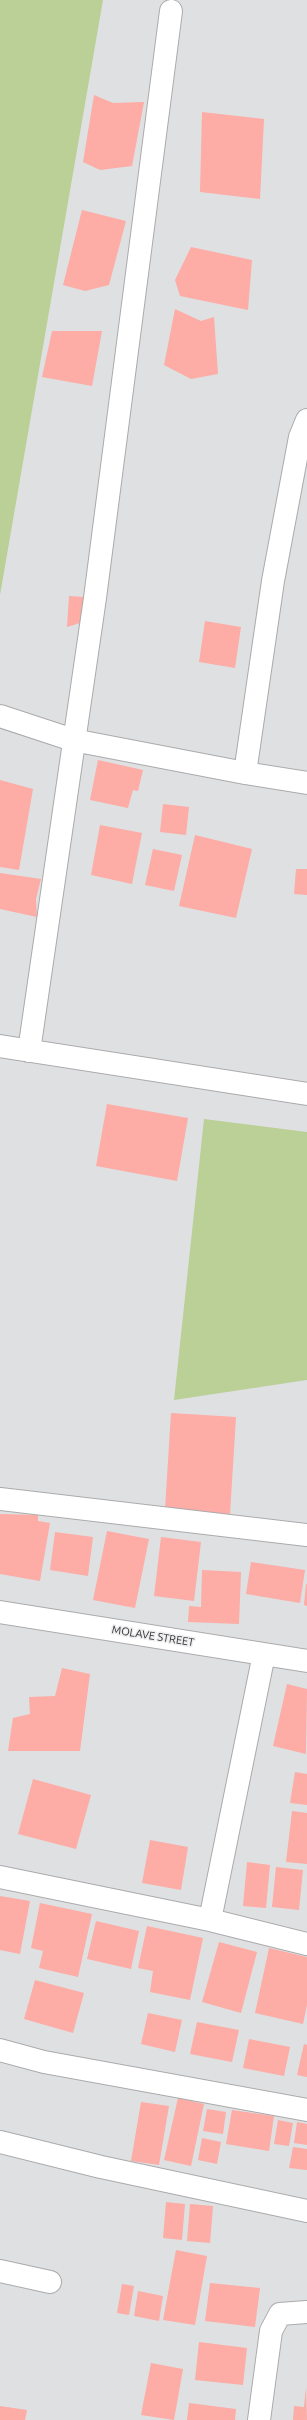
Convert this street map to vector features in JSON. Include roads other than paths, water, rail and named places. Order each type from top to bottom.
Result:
[{"type":"street","points":[[28,1051],[95,598],[171,11]]},
{"type":"street","points":[[245,773],[273,581],[300,437],[307,420]]},
{"type":"street","points":[[0,716],[73,740],[245,773],[307,783]]},
{"type":"street","points":[[0,1046],[307,1094]]},
{"type":"street","points":[[0,1499],[307,1535]]},
{"type":"street","name":"MOLAVE STREET","points":[[0,1612],[307,1661]]},
{"type":"street","points":[[210,1920],[264,1654]]},
{"type":"street","points":[[0,1877],[210,1920],[307,1944]]},
{"type":"street","points":[[0,2050],[44,2062],[307,2110]]},
{"type":"street","points":[[0,2142],[101,2167],[307,2211]]},
{"type":"street","points":[[0,2271],[50,2282]]},
{"type":"street","points":[[260,2420],[271,2331],[280,2314],[307,2312]]}]
